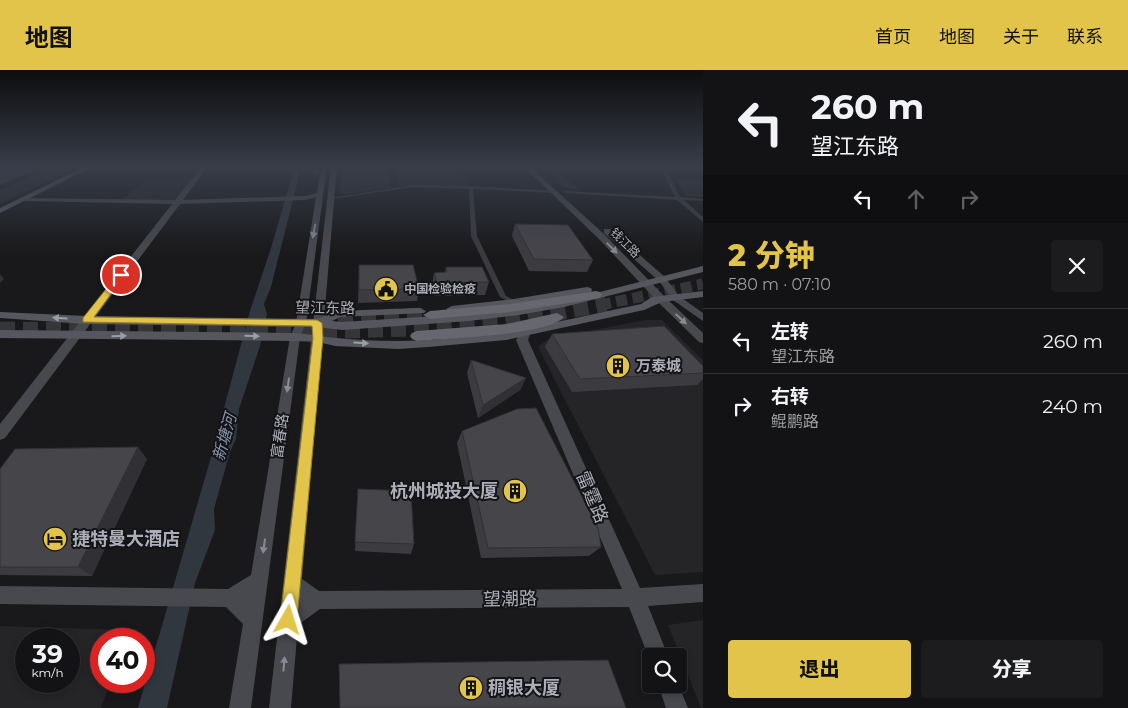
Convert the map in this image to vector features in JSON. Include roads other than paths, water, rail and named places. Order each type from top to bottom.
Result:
[{"type":"highway","points":[[430,315],[510,308],[596,295]]},
{"type":"highway","points":[[417,336],[511,327],[543,322],[557,317]]},
{"type":"main road","points":[[0,206],[21,196]]},
{"type":"main road","points":[[0,211],[29,196]]},
{"type":"main road","name":"望江东路","points":[[317,331],[342,326],[505,314],[572,302],[703,269]]},
{"type":"main road","points":[[317,331],[338,314],[428,311],[502,300],[514,302],[627,283],[647,283]]},
{"type":"main road","name":"望江东路","points":[[317,331],[337,334],[492,324],[557,317],[636,301],[703,294]]},
{"type":"main road","points":[[298,330],[317,331],[335,342],[398,345],[524,336],[644,308],[660,300]]},
{"type":"main road","name":"望江东路","points":[[0,315],[231,329],[273,336],[298,330]]},
{"type":"main road","name":"望江东路","points":[[0,334],[74,336],[231,329],[275,323],[298,330]]},
{"type":"street","points":[[0,434],[182,196]]},
{"type":"street","points":[[332,198],[347,196]]},
{"type":"street","points":[[472,196],[474,236],[502,300]]},
{"type":"street","name":"钱江路","points":[[563,196],[647,283],[660,300],[703,339]]},
{"type":"street","name":"钱江路","points":[[569,196],[662,279],[676,298],[703,318]]},
{"type":"street","points":[[636,196],[703,200]]},
{"type":"street","points":[[22,199],[177,202],[319,198]]},
{"type":"street","name":"富春路","points":[[240,708],[319,198]]},
{"type":"street","name":"富春路","points":[[280,708],[332,198]]},
{"type":"street","points":[[678,198],[703,220]]},
{"type":"street","name":"雷霆路","points":[[524,336],[655,648]]},
{"type":"street","points":[[0,595],[223,598],[259,580]]},
{"type":"street","points":[[288,620],[317,600],[292,583]]},
{"type":"street","name":"望潮路","points":[[317,600],[635,598],[703,594]]},
{"type":"street","points":[[223,598],[253,620]]},
{"type":"street","points":[[672,693],[678,708]]},
{"type":"water","name":"新塘河","points":[[286,196],[294,196],[271,287],[264,304],[267,314],[260,346],[239,409],[236,439],[230,452],[214,509],[215,530],[195,583],[167,708],[138,708],[142,693],[155,693],[155,650],[209,464],[250,311]]},
{"type":"tunnel","points":[[600,305],[703,284]]},
{"type":"tunnel","points":[[0,329],[311,332],[445,328],[512,322],[606,304]]},
{"type":"tunnel","points":[[315,319],[430,315]]},
{"type":"place","name":"中国检验检疫","points":[[386,289]]},
{"type":"place","name":"万泰城","points":[[618,366]]},
{"type":"place","name":"杭州城投大厦","points":[[515,491]]},
{"type":"place","name":"捷特曼大酒店","points":[[55,539]]},
{"type":"place","name":"稠银大厦","points":[[471,688]]}]
